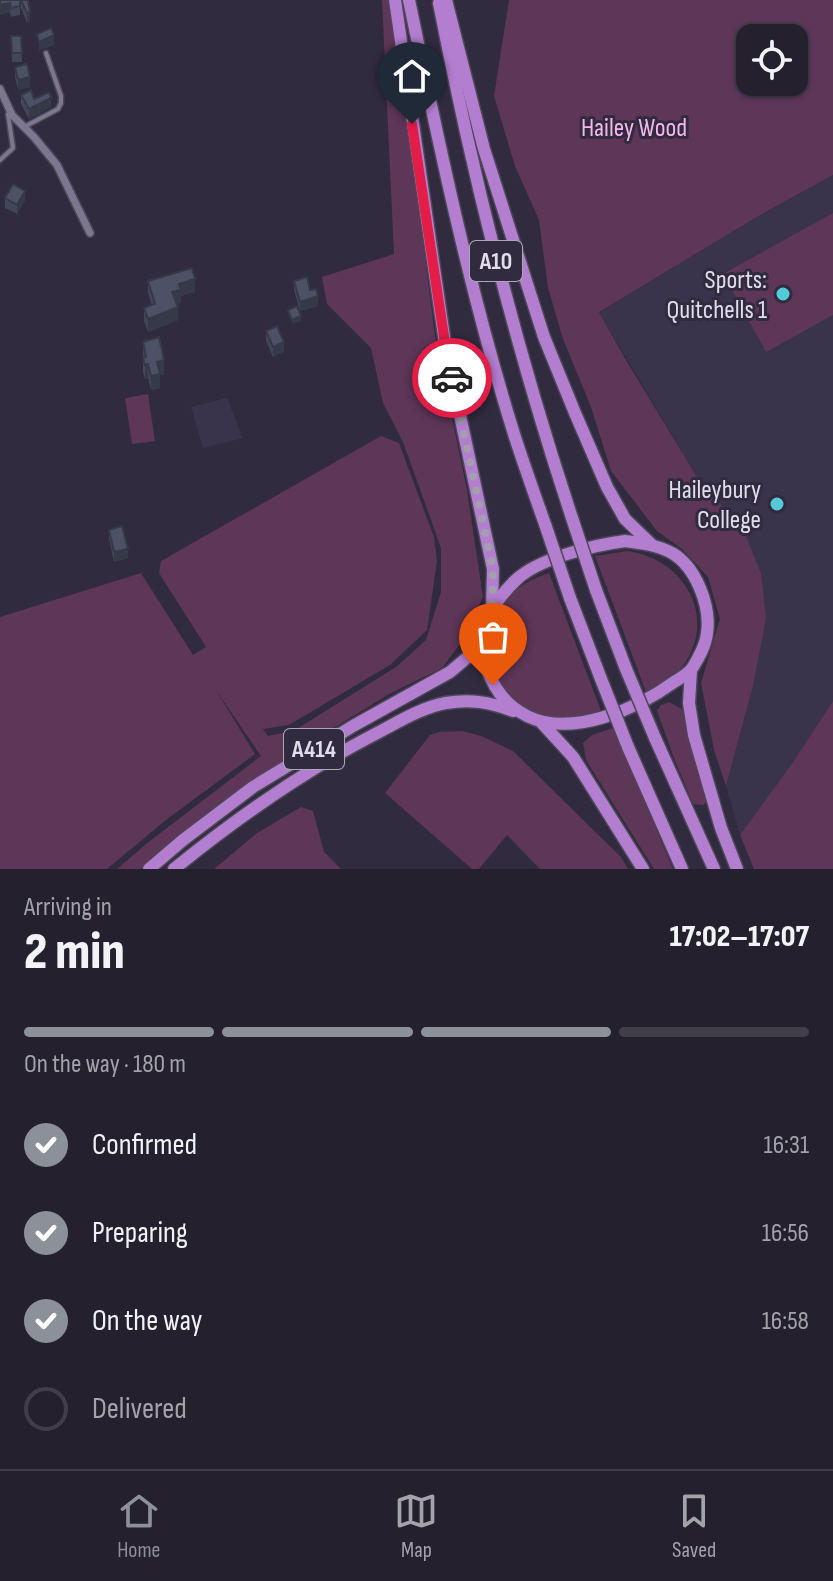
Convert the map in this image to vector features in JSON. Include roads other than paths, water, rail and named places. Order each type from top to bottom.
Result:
[{"type":"highway","points":[[395,0],[446,350],[493,569],[492,609]]},
{"type":"highway","name":"A10","points":[[409,0],[439,141],[487,338],[514,433],[601,679],[682,869]]},
{"type":"highway","name":"A10","points":[[438,0],[459,107],[540,423],[626,669],[714,869]]},
{"type":"highway","points":[[446,0],[484,149],[544,337],[607,487],[625,519],[652,545]]},
{"type":"highway","points":[[625,541],[652,545],[674,554],[691,573],[707,613],[707,634],[691,670],[656,696],[603,718],[576,723],[541,722],[523,714],[505,700],[493,685],[486,666],[484,638],[492,609],[518,578],[541,564],[597,545],[625,541]]},
{"type":"highway","name":"A414","points":[[149,869],[253,787],[450,672],[484,638]]},
{"type":"highway","points":[[691,670],[689,703],[694,735],[721,828],[737,869]]},
{"type":"highway","name":"A414","points":[[174,869],[289,783],[359,742],[419,712],[443,704],[469,701],[496,704],[523,714]]},
{"type":"highway","points":[[541,722],[573,757],[643,869]]},
{"type":"street","points":[[0,89],[7,108],[57,165],[90,233]]},
{"type":"lane","points":[[24,127],[58,109],[61,103],[46,53]]},
{"type":"lane","points":[[0,160],[11,152],[14,144],[7,108]]},
{"type":"place","name":"Sports: Quitchells 1","points":[[783,294]]},
{"type":"place","name":"Haileybury College","points":[[777,504]]},
{"type":"park label","name":"Hailey Wood","points":[[634,127]]}]
